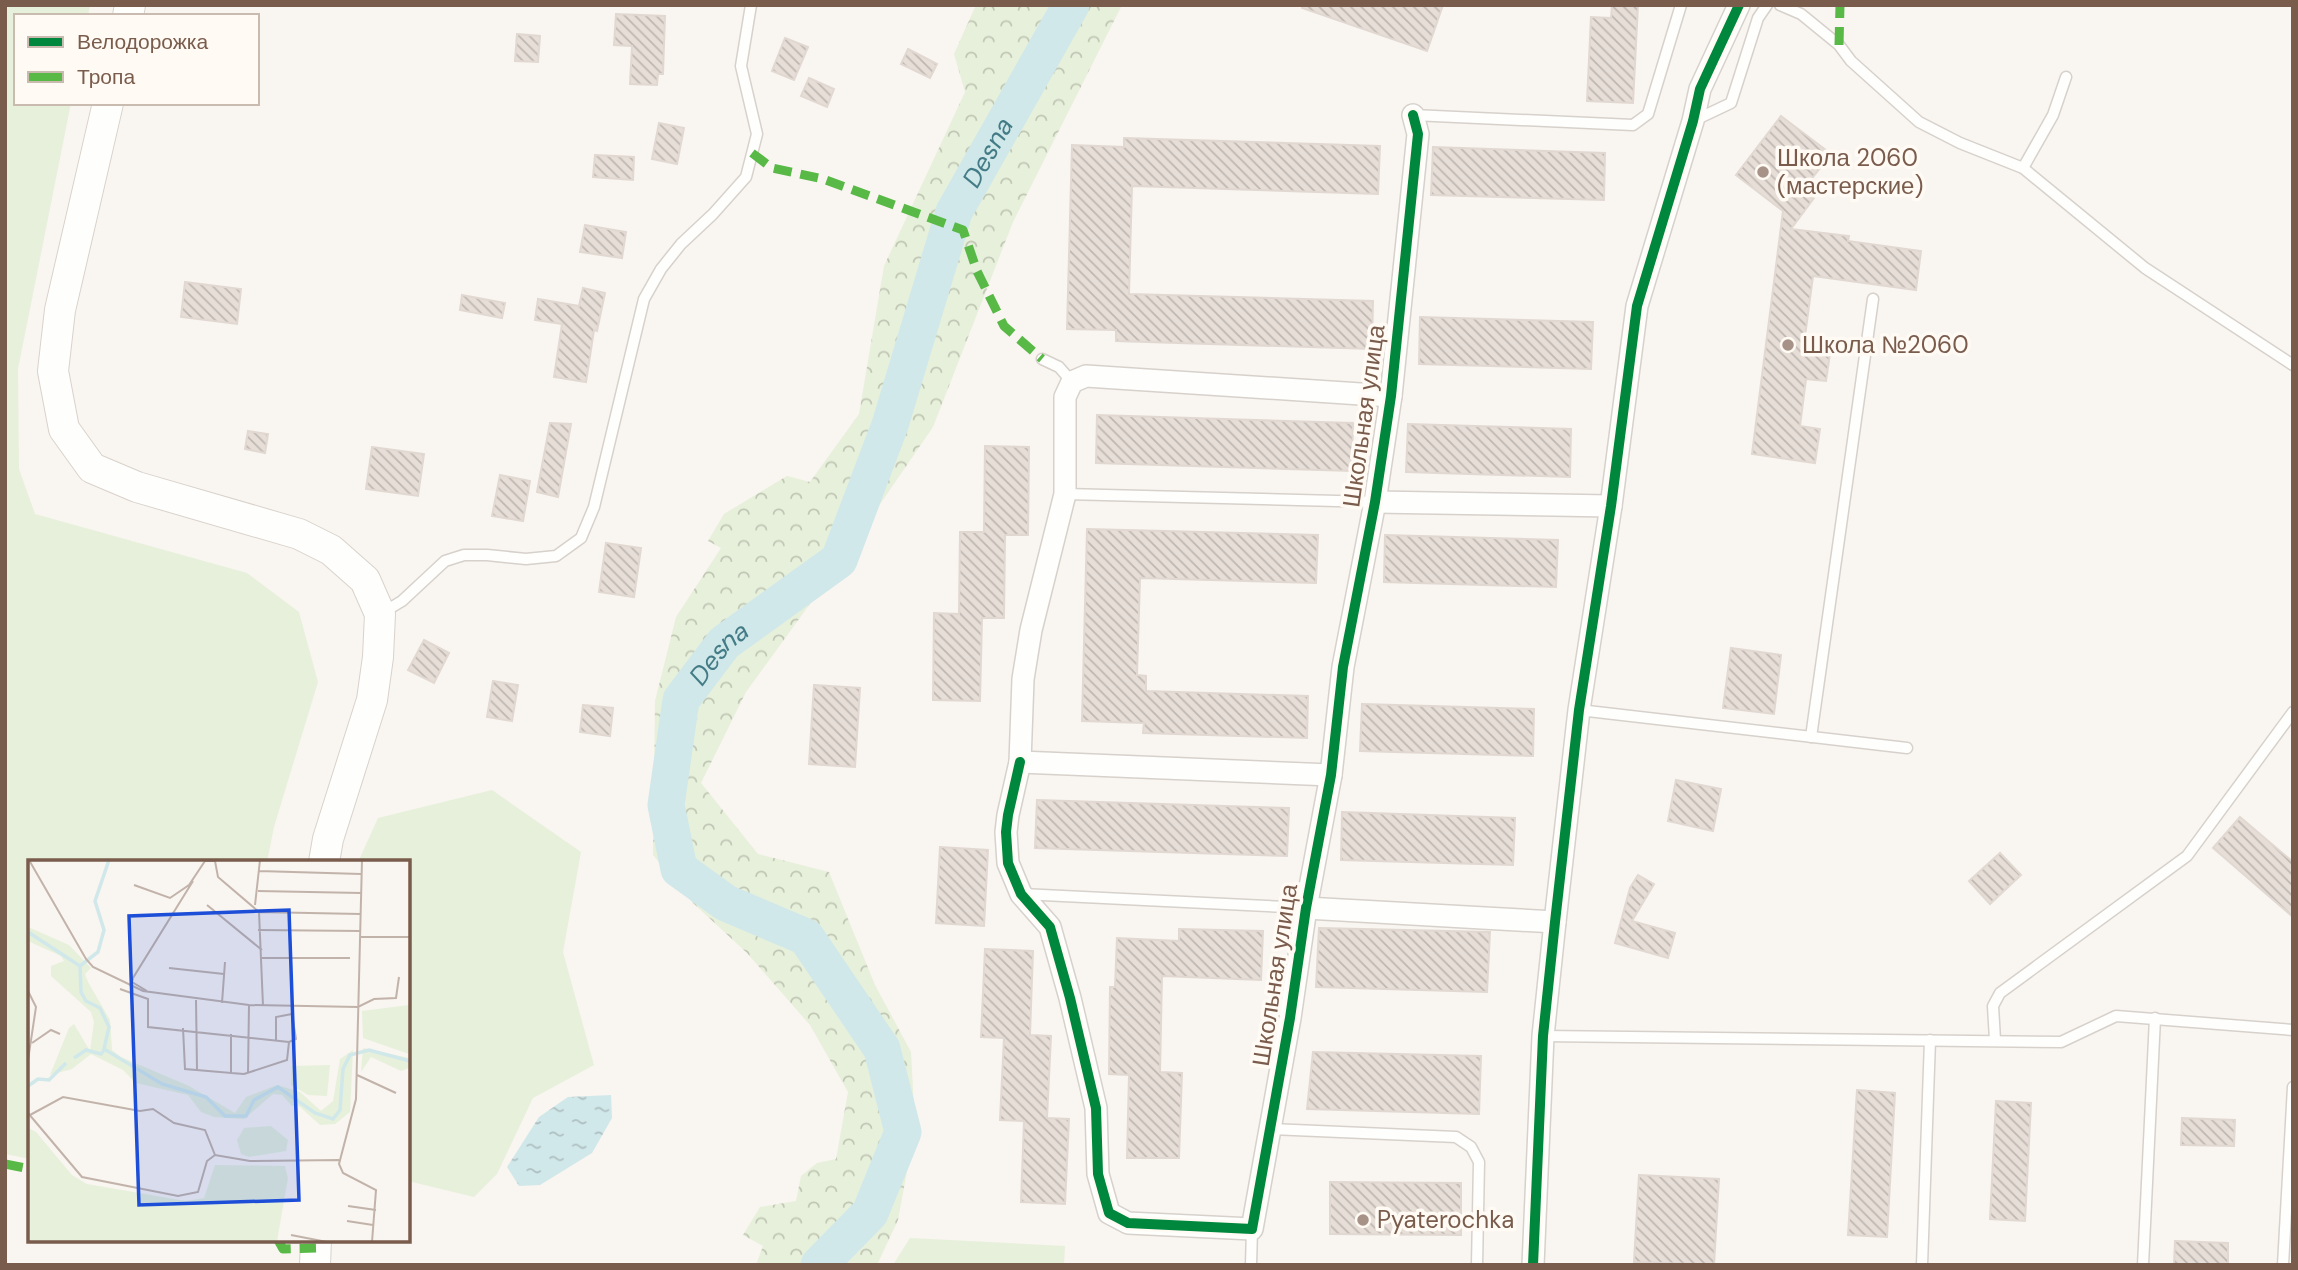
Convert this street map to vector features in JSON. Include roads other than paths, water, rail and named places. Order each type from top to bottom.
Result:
[{"type":"street","points":[[1533,1265],[1543,1036],[1555,922],[1579,710],[1611,506],[1637,306],[1693,121],[1700,89],[1739,5]]},
{"type":"street","points":[[108,105],[60,310],[53,371],[64,429],[92,468],[137,487],[299,534],[331,550],[365,580],[380,614],[372,700],[328,839],[324,860]]},
{"type":"street","name":"Школьная улица","points":[[1252,1229],[1331,775],[1343,667],[1375,502],[1391,396],[1418,134],[1413,115]]},
{"type":"street","name":"Школьная улица","points":[[1072,382],[1086,376],[1391,396]]},
{"type":"street","points":[[1072,382],[1065,397],[1065,494],[1031,630],[1023,679],[1020,762],[1010,799],[1006,832],[1008,863],[1021,894],[1050,927],[1096,1108],[1098,1174],[1109,1213],[1128,1223],[1252,1229]]},
{"type":"street","points":[[1375,502],[1611,506]]},
{"type":"street","points":[[1020,762],[1331,775]]},
{"type":"street","points":[[1306,908],[1555,922]]},
{"type":"street","points":[[315,1265],[316,1242]]},
{"type":"lane","points":[[380,614],[402,601],[444,561],[464,555],[526,559],[556,556],[581,538],[594,507],[644,299],[661,269],[681,244],[713,215],[746,177],[757,134],[741,66],[751,5]]},
{"type":"lane","points":[[1413,115],[1633,125],[1648,114],[1681,5]]},
{"type":"lane","points":[[1693,121],[1731,103],[1758,18],[1767,5]]},
{"type":"lane","points":[[1780,5],[1801,14],[1839,45],[1851,61],[1919,122],[1960,143],[2022,168],[2145,268],[2293,365]]},
{"type":"lane","points":[[2022,168],[2053,115],[2066,77]]},
{"type":"lane","points":[[1811,737],[1873,299]]},
{"type":"lane","points":[[1042,359],[1059,367],[1072,382]]},
{"type":"lane","points":[[1065,494],[1375,502]]},
{"type":"lane","points":[[1579,710],[1907,748]]},
{"type":"lane","points":[[1995,1040],[1993,1006],[2000,993],[2187,856],[2293,712]]},
{"type":"lane","points":[[1021,894],[1306,908]]},
{"type":"lane","points":[[1543,1036],[2060,1042],[2116,1016],[2293,1030]]},
{"type":"lane","points":[[2143,1265],[2155,1018]]},
{"type":"lane","points":[[1922,1265],[1930,1040]]},
{"type":"lane","points":[[2283,1265],[2293,1087]]},
{"type":"lane","points":[[1271,1129],[1457,1136],[1471,1147],[1479,1162],[1477,1265]]},
{"type":"lane","points":[[1251,1265],[1252,1229]]},
{"type":"water","points":[[611,1095],[612,1118],[592,1153],[540,1185],[519,1186],[507,1167],[539,1117],[568,1097]]},
{"type":"waterway","name":"Desna","points":[[819,1265],[870,1213],[903,1132],[882,1049],[806,937],[726,903],[679,869],[666,805],[681,700],[724,643],[839,560],[890,425],[954,212],[1071,5]]},
{"type":"place","name":"Школа 2060 (мастерские)","points":[[1763,172]]},
{"type":"place","name":"Школа №2060","points":[[1788,345]]},
{"type":"place","name":"Pyaterochka","points":[[1363,1220]]}]
